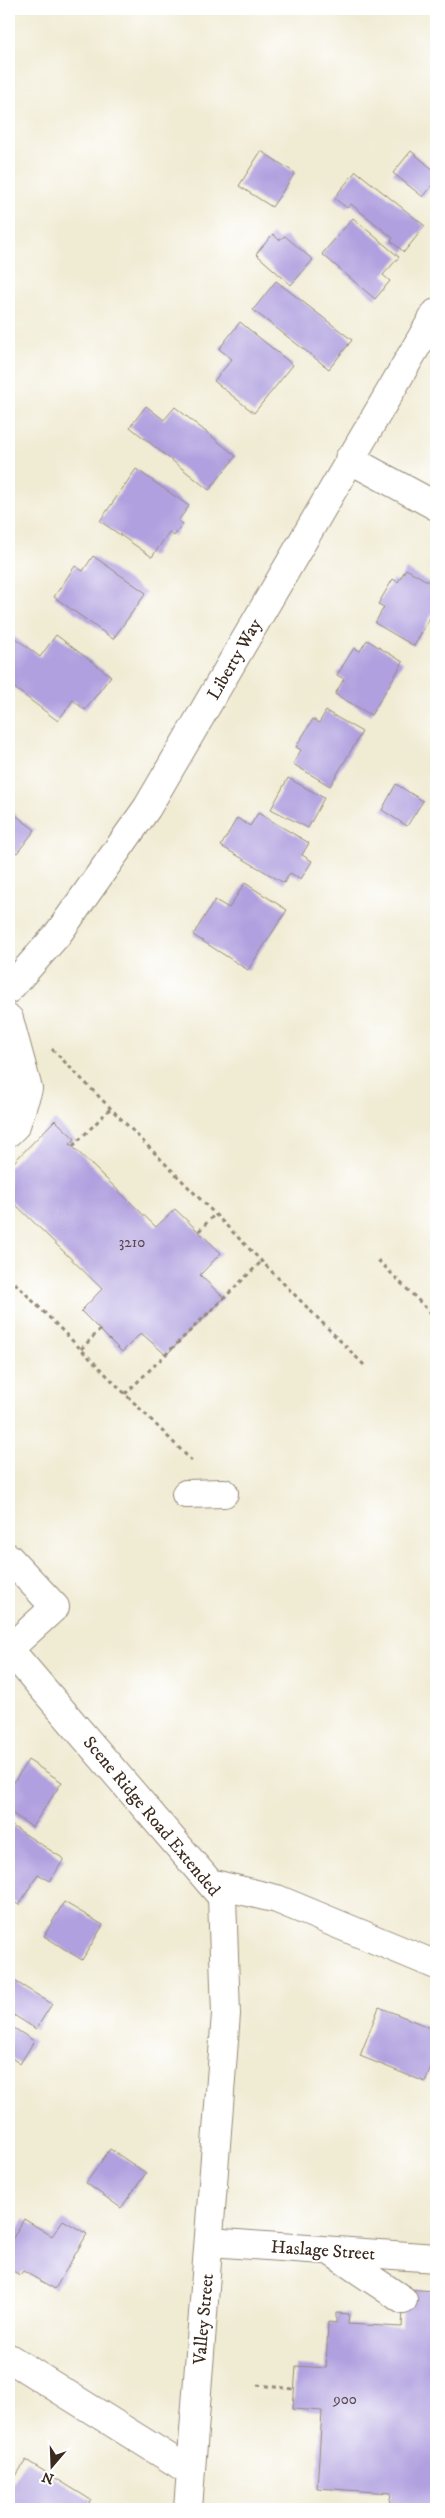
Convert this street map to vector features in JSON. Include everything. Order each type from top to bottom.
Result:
[{"type":"street","name":"Liberty Way","points":[[9,989],[57,935],[147,808],[436,312]]},
{"type":"street","points":[[349,459],[436,506]]},
{"type":"street","points":[[9,1019],[28,1089],[16,1125],[9,1132]]},
{"type":"street","points":[[186,1494],[224,1493]]},
{"type":"street","points":[[9,1558],[55,1606],[9,1649]]},
{"type":"street","name":"Scene Ridge Road Extended","points":[[9,1649],[222,1897],[226,2014],[219,2129]]},
{"type":"street","points":[[210,1883],[277,1899],[436,1965]]},
{"type":"street","name":"Valley Street","points":[[188,2509],[219,2129]]},
{"type":"street","name":"Haslage Street","points":[[210,2242],[436,2258]]},
{"type":"street","points":[[329,2250],[403,2300]]},
{"type":"street","points":[[9,2358],[190,2471]]},
{"type":"path","points":[[48,1045],[366,1367]]},
{"type":"path","points":[[73,1146],[111,1108]]},
{"type":"path","points":[[9,1210],[15,1204]]},
{"type":"path","points":[[199,1232],[215,1214]]},
{"type":"path","points":[[378,1260],[436,1318]]},
{"type":"path","points":[[125,1394],[262,1261]]},
{"type":"path","points":[[9,1277],[224,1493]]},
{"type":"path","points":[[80,1349],[100,1330]]},
{"type":"path","points":[[258,2386],[294,2389]]},
{"type":"building","points":[[261,151],[295,173],[272,207],[239,186]]},
{"type":"building","points":[[411,151],[436,172],[436,181],[423,197],[393,173]]},
{"type":"building","points":[[356,171],[425,226],[404,252],[391,241],[393,238],[351,204],[347,208],[334,198]]},
{"type":"building","points":[[353,218],[399,257],[383,275],[390,281],[375,299],[322,254]]},
{"type":"building","points":[[273,234],[279,240],[285,236],[313,260],[291,285],[256,254]]},
{"type":"building","points":[[276,281],[352,340],[329,369],[253,310]]},
{"type":"building","points":[[240,322],[293,365],[254,413],[214,381],[232,359],[219,349]]},
{"type":"building","points":[[146,406],[164,420],[175,407],[236,456],[209,490],[130,427]]},
{"type":"building","points":[[136,469],[189,506],[178,521],[183,524],[174,536],[169,532],[152,557],[100,521]]},
{"type":"building","points":[[93,556],[146,593],[113,639],[54,597],[75,566],[83,571]]},
{"type":"building","points":[[406,569],[436,586],[436,607],[414,646],[375,623],[384,607],[378,604],[393,579],[398,582]]},
{"type":"building","points":[[9,633],[40,657],[56,635],[111,676],[85,710],[73,700],[58,721],[9,684]]},
{"type":"building","points":[[367,640],[403,662],[371,715],[335,694],[344,679],[337,675],[354,648],[360,651]]},
{"type":"building","points":[[326,711],[362,732],[330,786],[293,764],[301,750],[296,747],[313,719],[319,723]]},
{"type":"building","points":[[288,778],[324,798],[308,828],[271,809]]},
{"type":"building","points":[[396,784],[423,801],[407,826],[382,810]]},
{"type":"building","points":[[9,810],[35,830],[17,853],[9,847]]},
{"type":"building","points":[[258,813],[309,843],[302,855],[312,861],[301,879],[290,873],[284,883],[221,846],[237,818],[250,826]]},
{"type":"building","points":[[245,883],[287,910],[248,970],[193,935],[215,900],[229,908]]},
{"type":"building","points":[[55,1120],[75,1139],[70,1144],[156,1227],[175,1209],[221,1253],[200,1275],[224,1298],[166,1355],[141,1333],[122,1352],[81,1311],[102,1289],[11,1200],[9,1202],[9,1167]]},
{"type":"building","points":[[28,1760],[62,1782],[32,1827],[9,1811],[9,1790]]},
{"type":"building","points":[[9,1824],[64,1859],[50,1881],[38,1874],[19,1905],[9,1899]]},
{"type":"building","points":[[64,1902],[103,1925],[82,1960],[44,1936]]},
{"type":"building","points":[[13,1980],[52,2004],[36,2029],[9,2012],[9,1988]]},
{"type":"building","points":[[379,2007],[436,2030],[436,2055],[425,2082],[360,2056]]},
{"type":"building","points":[[11,2026],[34,2041],[20,2064],[9,2056]]},
{"type":"building","points":[[110,2149],[146,2173],[121,2208],[86,2183]]},
{"type":"building","points":[[24,2219],[52,2236],[63,2220],[87,2234],[55,2289],[23,2271],[20,2275],[9,2269],[9,2245]]},
{"type":"building","points":[[404,2289],[436,2291],[436,2508],[389,2506],[391,2493],[317,2488],[322,2411],[293,2409],[296,2366],[326,2368],[328,2322],[336,2323],[336,2313],[349,2314],[348,2324],[402,2327]]},
{"type":"building","points":[[26,2460],[91,2500],[85,2509],[9,2508],[9,2487]]}]
